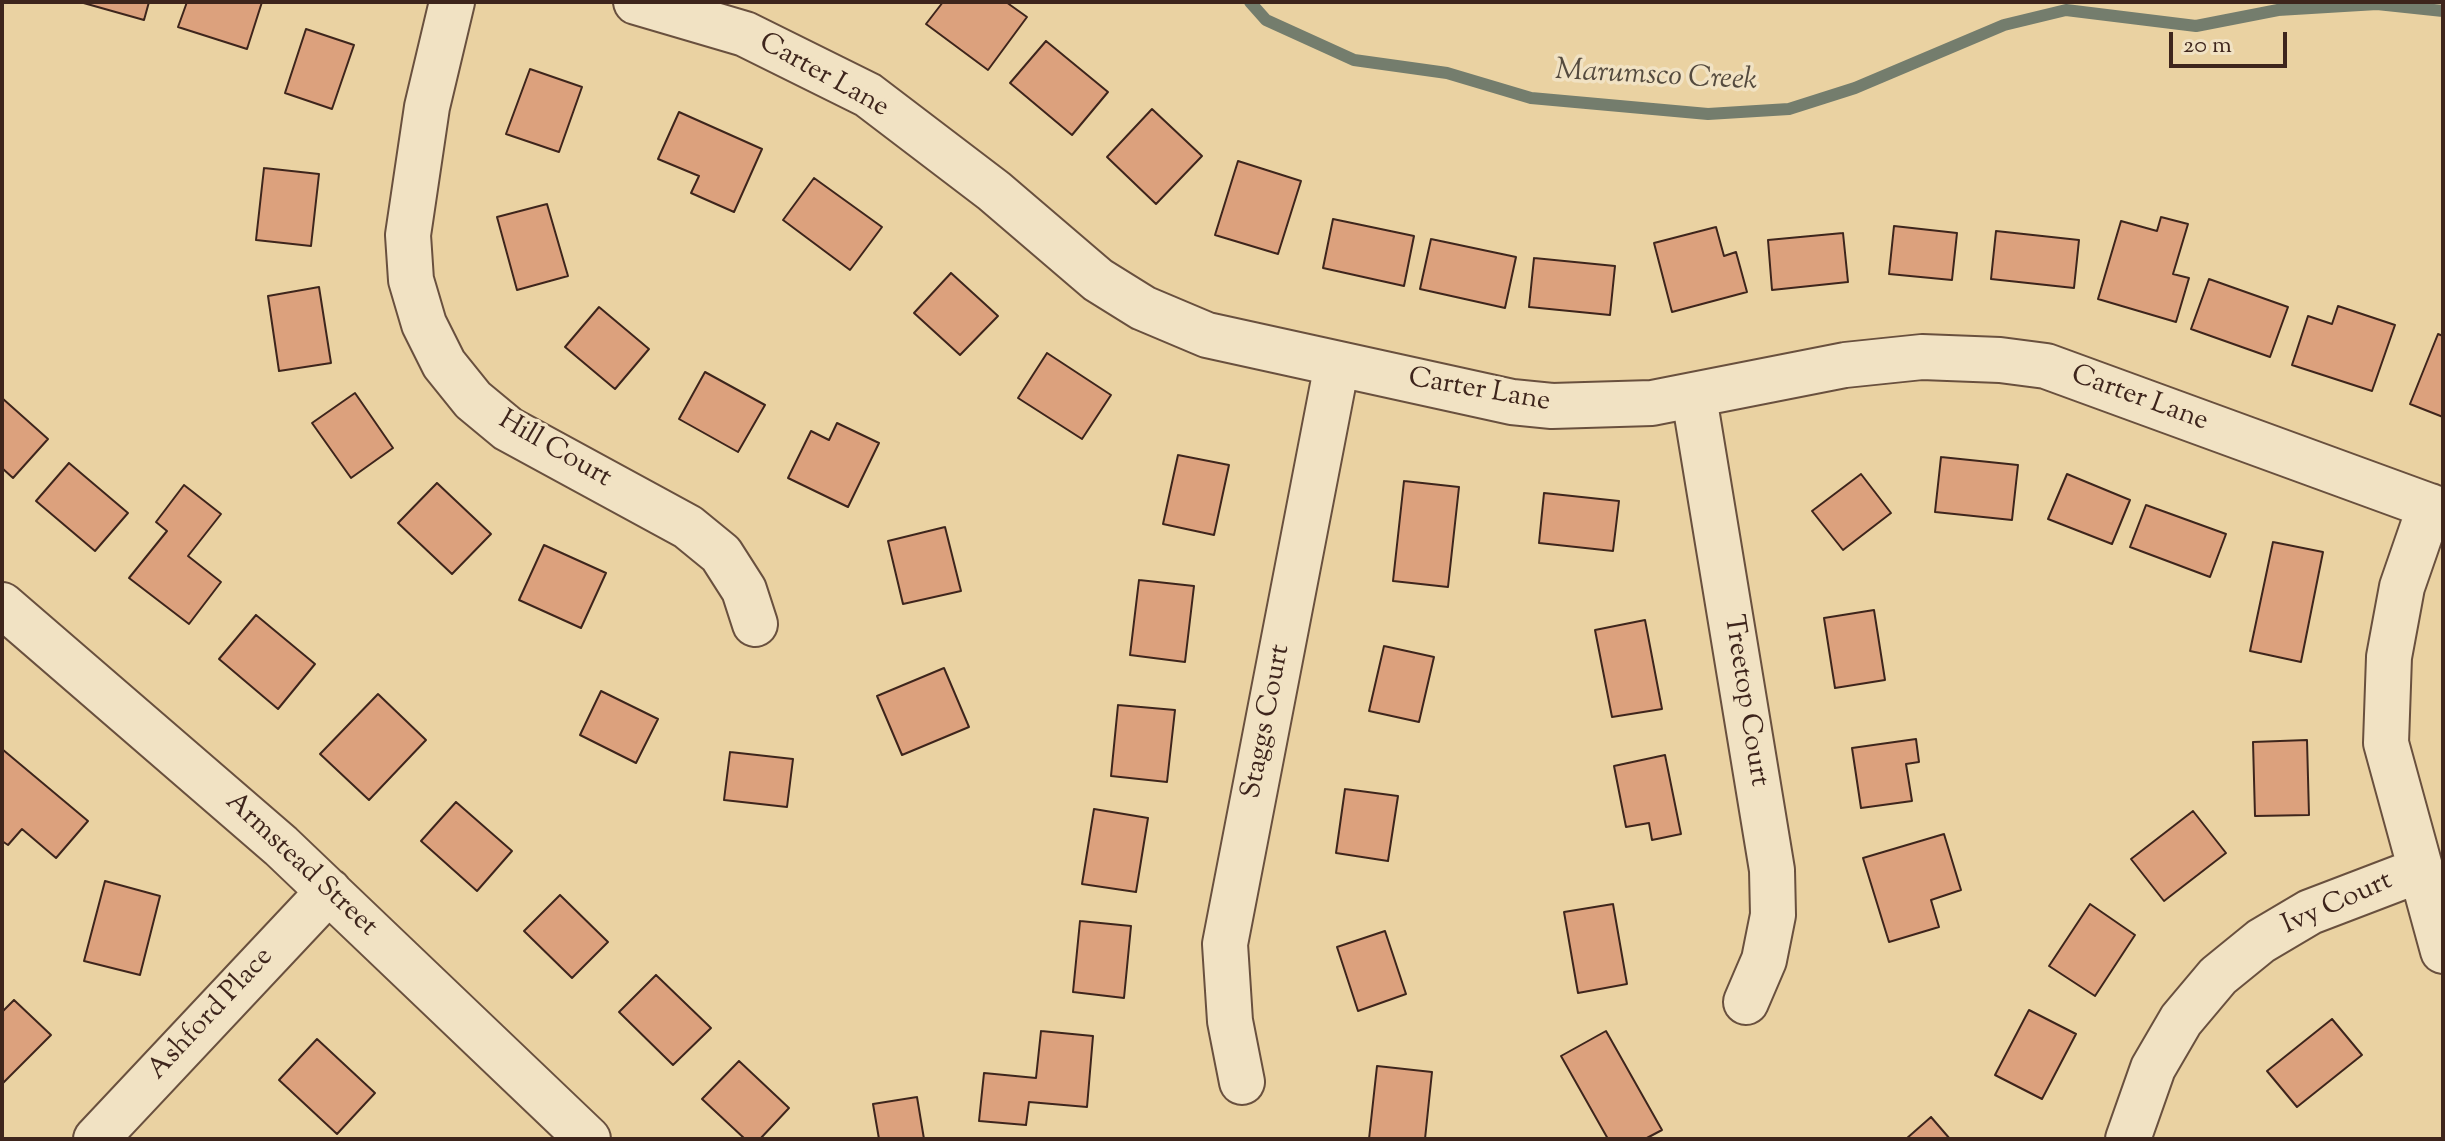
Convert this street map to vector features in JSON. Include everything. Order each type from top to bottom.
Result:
[{"type":"street","name":"Hill Court","points":[[452,2],[427,107],[408,235],[411,280],[424,324],[454,376],[473,400],[508,429],[688,527],[721,554],[744,590],[755,624]]},
{"type":"street","name":"Carter Lane","points":[[636,2],[745,34],[868,95],[994,191],[1098,280],[1143,308],[1207,335],[1532,405],[1616,406],[1694,397],[1845,365],[1922,357],[2000,360],[2046,366],[2437,508]]},
{"type":"street","name":"Staggs Court","points":[[1242,1082],[1230,1021],[1225,944],[1337,364]]},
{"type":"street","name":"Treetop Court","points":[[1694,397],[1772,870],[1773,915],[1764,960],[1746,1002]]},
{"type":"street","points":[[2437,508],[2402,587],[2389,657],[2386,743],[2443,951]]},
{"type":"street","name":"Armstead Street","points":[[2,605],[270,836],[588,1139]]},
{"type":"street","name":"Ivy Court","points":[[2128,1139],[2153,1068],[2181,1020],[2218,976],[2261,941],[2310,912],[2420,870]]},
{"type":"street","name":"Ashford Place","points":[[96,1139],[329,891]]},
{"type":"building","points":[[80,2],[149,2],[144,20]]},
{"type":"building","points":[[187,2],[262,2],[247,49],[178,27]]},
{"type":"building","points":[[943,2],[1006,2],[1027,17],[988,70],[926,24]]},
{"type":"building","points":[[306,29],[354,45],[332,109],[285,93]]},
{"type":"building","points":[[1046,41],[1108,92],[1072,135],[1010,83]]},
{"type":"building","points":[[530,69],[582,87],[559,152],[506,134]]},
{"type":"building","points":[[1152,109],[1202,156],[1156,204],[1107,157]]},
{"type":"building","points":[[679,112],[762,149],[734,212],[691,193],[699,176],[658,159]]},
{"type":"building","points":[[1238,161],[1301,181],[1278,254],[1215,235]]},
{"type":"building","points":[[264,168],[319,174],[311,246],[256,240]]},
{"type":"building","points":[[814,178],[882,227],[850,270],[783,220]]},
{"type":"building","points":[[547,204],[568,276],[517,290],[497,217]]},
{"type":"building","points":[[2161,217],[2188,224],[2173,274],[2189,278],[2176,322],[2098,299],[2121,221],[2157,231]]},
{"type":"building","points":[[1333,219],[1414,236],[1404,286],[1323,268]]},
{"type":"building","points":[[1894,226],[1957,233],[1952,280],[1889,274]]},
{"type":"building","points":[[1716,227],[1724,256],[1736,252],[1747,292],[1672,312],[1654,243]]},
{"type":"building","points":[[1996,231],[2079,240],[2074,288],[1991,279]]},
{"type":"building","points":[[1843,233],[1848,282],[1772,290],[1768,240]]},
{"type":"building","points":[[1431,239],[1516,257],[1505,308],[1420,289]]},
{"type":"building","points":[[1534,258],[1615,266],[1610,315],[1529,307]]},
{"type":"building","points":[[951,273],[998,316],[960,355],[914,313]]},
{"type":"building","points":[[2209,279],[2288,307],[2270,357],[2191,329]]},
{"type":"building","points":[[319,287],[331,363],[279,371],[268,296]]},
{"type":"building","points":[[2338,306],[2395,325],[2372,391],[2292,365],[2308,316],[2332,324]]},
{"type":"building","points":[[599,307],[649,349],[615,389],[565,347]]},
{"type":"building","points":[[2438,334],[2443,336],[2443,417],[2410,404]]},
{"type":"building","points":[[1047,353],[1111,395],[1082,439],[1018,398]]},
{"type":"building","points":[[705,372],[765,405],[738,452],[679,419]]},
{"type":"building","points":[[355,393],[393,448],[351,478],[312,423]]},
{"type":"building","points":[[2,398],[48,439],[13,478],[2,468]]},
{"type":"building","points":[[837,423],[879,443],[848,507],[788,478],[811,431],[829,440]]},
{"type":"building","points":[[1178,455],[1229,465],[1214,535],[1163,524]]},
{"type":"building","points":[[1941,457],[2018,465],[2012,520],[1935,512]]},
{"type":"building","points":[[69,463],[128,513],[95,551],[36,501]]},
{"type":"building","points":[[1861,474],[1891,513],[1843,550],[1812,511]]},
{"type":"building","points":[[2067,474],[2130,500],[2112,544],[2048,519]]},
{"type":"building","points":[[1404,481],[1459,487],[1448,587],[1393,581]]},
{"type":"building","points":[[437,483],[491,534],[452,574],[398,523]]},
{"type":"building","points":[[184,485],[221,514],[188,556],[221,582],[189,624],[129,578],[167,531],[156,522]]},
{"type":"building","points":[[1544,493],[1619,501],[1613,551],[1539,543]]},
{"type":"building","points":[[2146,505],[2226,534],[2210,577],[2130,547]]},
{"type":"building","points":[[945,527],[961,591],[903,604],[888,541]]},
{"type":"building","points":[[2273,542],[2323,552],[2301,662],[2250,651]]},
{"type":"building","points":[[544,545],[606,573],[581,628],[519,600]]},
{"type":"building","points":[[1139,580],[1194,586],[1185,662],[1130,655]]},
{"type":"building","points":[[1874,610],[1885,680],[1835,688],[1824,618]]},
{"type":"building","points":[[256,615],[315,664],[278,709],[219,659]]},
{"type":"building","points":[[1645,620],[1662,709],[1612,717],[1595,630]]},
{"type":"building","points":[[1384,646],[1434,657],[1419,722],[1369,711]]},
{"type":"building","points":[[944,668],[969,727],[902,755],[877,696]]},
{"type":"building","points":[[601,691],[658,719],[636,763],[580,735]]},
{"type":"building","points":[[378,694],[426,740],[369,800],[320,754]]},
{"type":"building","points":[[1118,705],[1175,710],[1167,782],[1111,776]]},
{"type":"building","points":[[1916,739],[1919,762],[1906,764],[1912,801],[1861,808],[1852,748]]},
{"type":"building","points":[[2307,740],[2309,815],[2255,816],[2253,742]]},
{"type":"building","points":[[2,749],[88,821],[56,858],[22,829],[8,845],[2,841]]},
{"type":"building","points":[[730,752],[793,759],[787,807],[724,800]]},
{"type":"building","points":[[1665,755],[1681,834],[1652,840],[1649,823],[1626,827],[1614,766]]},
{"type":"building","points":[[1345,789],[1398,796],[1388,861],[1336,853]]},
{"type":"building","points":[[456,802],[512,851],[477,891],[421,841]]},
{"type":"building","points":[[1094,809],[1148,818],[1136,892],[1082,884]]},
{"type":"building","points":[[2193,811],[2226,853],[2164,901],[2131,859]]},
{"type":"building","points":[[1944,834],[1961,890],[1931,900],[1939,927],[1889,942],[1863,858]]},
{"type":"building","points":[[105,881],[160,896],[140,975],[84,961]]},
{"type":"building","points":[[560,895],[608,942],[572,978],[524,931]]},
{"type":"building","points":[[1613,904],[1627,984],[1578,993],[1564,912]]},
{"type":"building","points":[[2090,904],[2135,935],[2095,996],[2049,966]]},
{"type":"building","points":[[1080,921],[1131,926],[1124,998],[1073,992]]},
{"type":"building","points":[[1385,931],[1406,994],[1358,1011],[1337,947]]},
{"type":"building","points":[[656,975],[711,1028],[673,1065],[619,1012]]},
{"type":"building","points":[[14,1000],[51,1035],[2,1084],[2,1012]]},
{"type":"building","points":[[2029,1010],[2076,1034],[2042,1099],[1995,1075]]},
{"type":"building","points":[[2332,1019],[2362,1055],[2297,1107],[2267,1071]]},
{"type":"building","points":[[1041,1031],[1093,1036],[1087,1107],[1029,1102],[1026,1125],[979,1121],[984,1073],[1036,1078]]},
{"type":"building","points":[[1606,1031],[1662,1130],[1645,1139],[1608,1139],[1561,1056]]},
{"type":"building","points":[[317,1039],[375,1093],[337,1134],[279,1080]]},
{"type":"building","points":[[739,1061],[789,1108],[760,1139],[745,1139],[702,1099]]},
{"type":"building","points":[[1377,1066],[1432,1072],[1425,1139],[1369,1139]]},
{"type":"building","points":[[917,1097],[924,1139],[879,1139],[873,1104]]},
{"type":"building","points":[[1931,1117],[1950,1139],[1906,1139]]},
{"type":"waterway","name":"Marumsco Creek","points":[[1250,2],[1266,20],[1354,60],[1447,73],[1531,98],[1708,114],[1789,109],[1855,88],[2004,25],[2066,10],[2196,26],[2278,10],[2377,4],[2443,11]]}]
